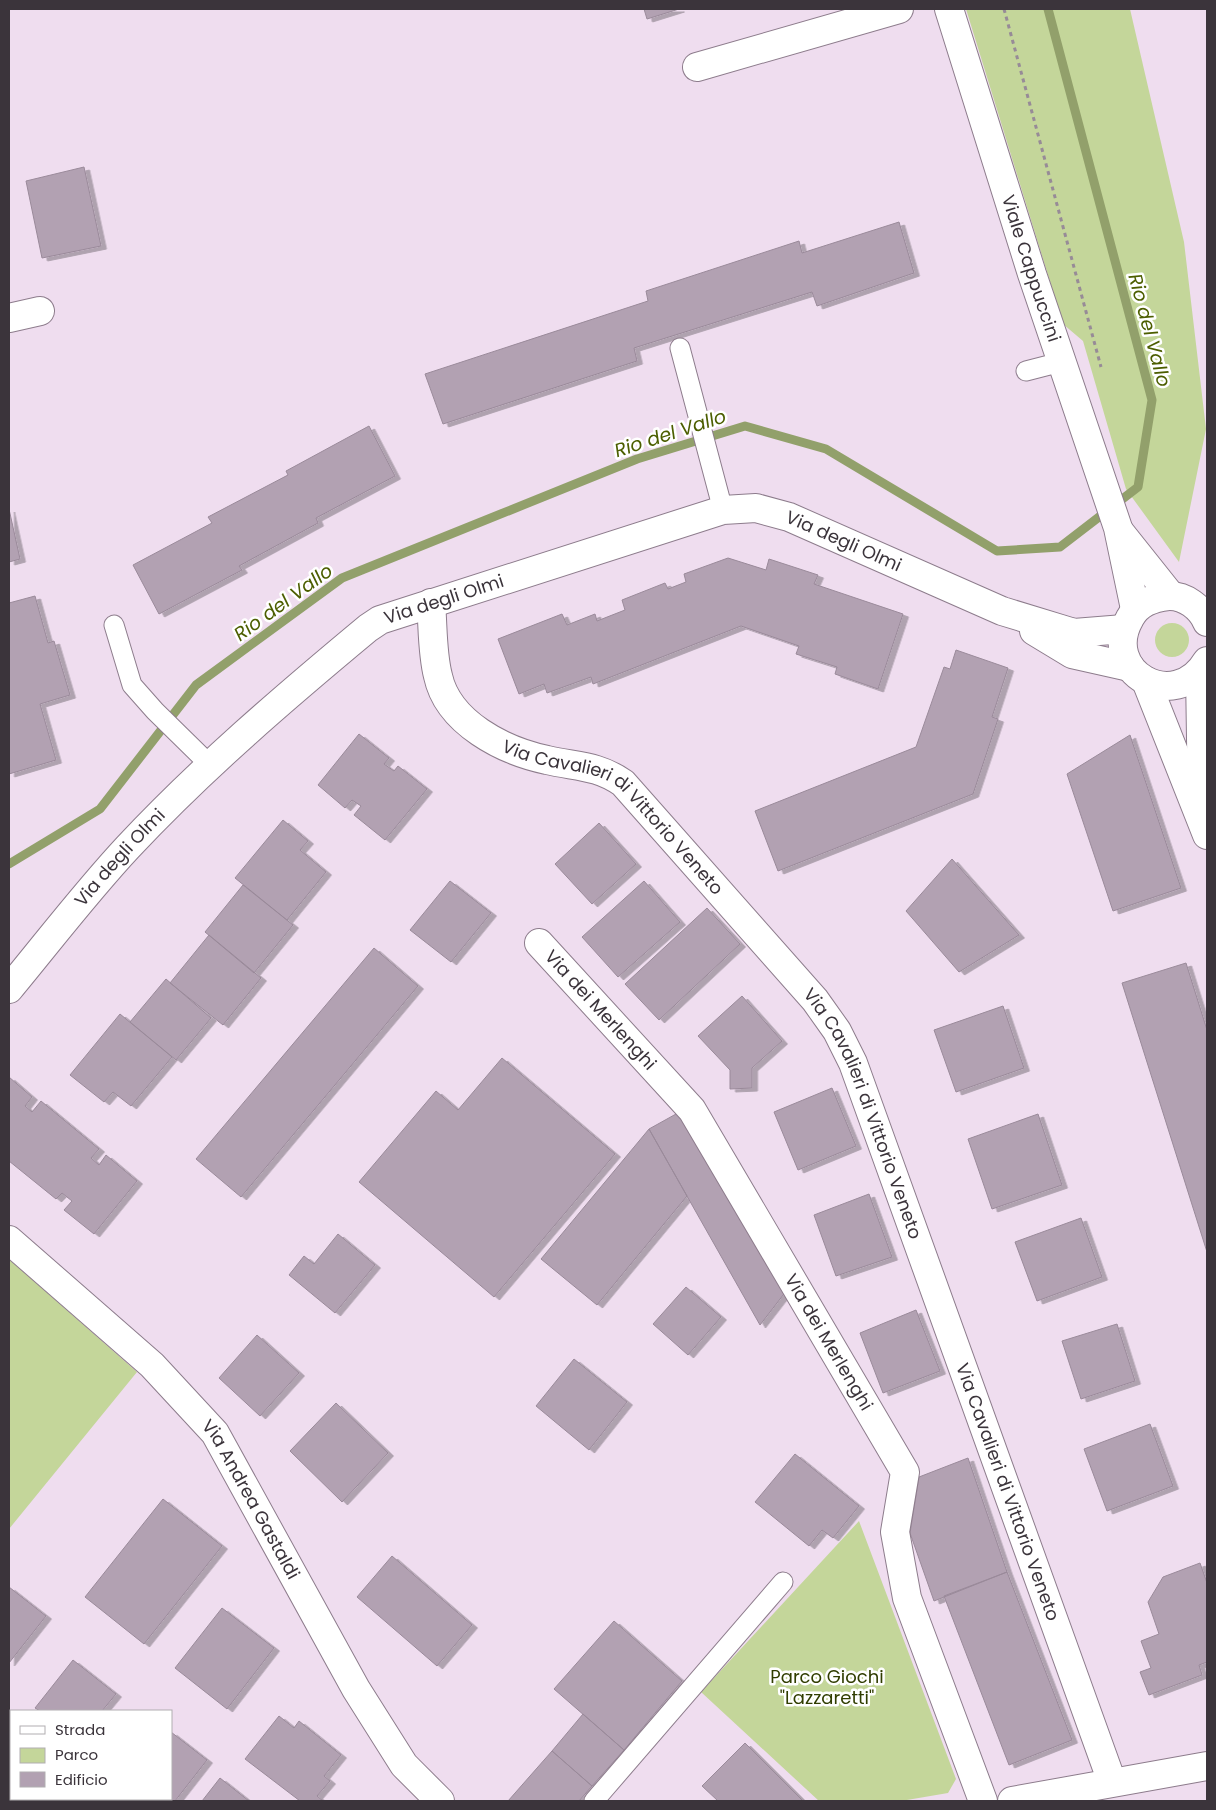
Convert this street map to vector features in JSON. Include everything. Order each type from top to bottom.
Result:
[{"type":"street","points":[[697,67],[900,9]]},
{"type":"street","name":"Viale Cappuccini","points":[[949,9],[1100,481],[1133,564],[1129,619],[1122,649],[1138,674]]},
{"type":"street","points":[[9,318],[40,311]]},
{"type":"street","name":"Via degli Olmi","points":[[9,989],[127,848],[210,765],[368,628],[380,620],[431,603],[723,510],[756,508],[788,517],[1002,611],[1074,633],[1129,619]]},
{"type":"street","name":"Viale Cappuccini","points":[[1133,564],[1187,598],[1202,612],[1207,622]]},
{"type":"street","points":[[1129,619],[1152,598],[1187,598]]},
{"type":"street","name":"Via Cavalieri di Vittorio Veneto","points":[[431,603],[438,676],[445,695],[458,713],[474,727],[510,748],[548,761],[594,767],[609,773],[623,783],[815,1000],[837,1031],[853,1063],[1112,1782]]},
{"type":"street","name":"Via degli Olmi","points":[[1002,611],[1072,654],[1138,674],[1164,687],[1184,684],[1204,667]]},
{"type":"street","points":[[1204,667],[1205,827]]},
{"type":"street","points":[[1138,674],[1205,827]]},
{"type":"street","name":"Via dei Merlenghi","points":[[539,943],[692,1110],[905,1472],[895,1532],[907,1598],[984,1801]]},
{"type":"street","name":"Via Andrea Gastaldi","points":[[9,1240],[152,1365],[215,1433],[356,1689],[404,1765],[440,1801]]},
{"type":"street","points":[[1012,1801],[1207,1766]]},
{"type":"lane","points":[[680,348],[708,462],[723,510]]},
{"type":"lane","points":[[1026,372],[1061,362]]},
{"type":"lane","points":[[114,625],[132,685],[154,711],[210,765]]},
{"type":"lane","points":[[594,1801],[783,1582]]},
{"type":"path","points":[[1004,9],[1101,368]]},
{"type":"green space","points":[[966,9],[1130,9],[1184,242],[1206,429],[1179,562],[1126,489],[1083,341],[1063,324]]},
{"type":"green space","points":[[1172,623],[1184,628],[1189,640],[1184,652],[1172,657],[1160,652],[1155,640],[1160,628]]},
{"type":"green space","points":[[9,1259],[137,1372],[9,1529]]},
{"type":"green space","name":"Parco Giochi \"Lazzaretti\"","points":[[859,1521],[956,1779],[948,1793],[901,1801],[819,1801],[701,1692]]},
{"type":"building","points":[[644,9],[679,9],[647,19]]},
{"type":"building","points":[[84,167],[101,246],[42,258],[26,181]]},
{"type":"building","points":[[899,222],[914,273],[817,306],[812,292],[634,348],[637,361],[443,424],[425,374],[648,301],[646,291],[799,241],[802,253]]},
{"type":"building","points":[[369,426],[395,476],[316,518],[318,523],[239,566],[242,570],[159,614],[133,565],[212,523],[208,517],[288,475],[286,471]]},
{"type":"building","points":[[9,509],[20,559],[9,562]]},
{"type":"building","points":[[728,558],[766,570],[769,559],[818,575],[814,584],[903,614],[878,689],[835,674],[837,667],[796,654],[799,646],[741,626],[593,684],[591,677],[547,693],[544,684],[519,694],[498,639],[562,614],[567,625],[595,614],[597,621],[625,610],[622,600],[665,583],[668,589],[686,582],[684,574]]},
{"type":"building","points":[[35,596],[48,643],[54,641],[70,695],[40,704],[56,760],[9,774],[9,603]]},
{"type":"building","points":[[956,650],[1008,668],[992,717],[998,719],[973,794],[778,871],[755,811],[916,747],[944,667],[950,669]]},
{"type":"building","points":[[359,734],[389,758],[384,764],[394,771],[398,766],[427,789],[385,840],[354,815],[361,806],[352,800],[345,808],[318,785]]},
{"type":"building","points":[[1130,735],[1181,888],[1113,911],[1067,774]]},
{"type":"building","points":[[283,820],[308,841],[300,850],[326,872],[287,920],[235,878]]},
{"type":"building","points":[[599,823],[636,864],[592,904],[555,864]]},
{"type":"building","points":[[952,859],[1019,935],[959,972],[906,911]]},
{"type":"building","points":[[450,881],[491,913],[451,962],[410,930]]},
{"type":"building","points":[[644,881],[680,922],[618,977],[582,937]]},
{"type":"building","points":[[243,885],[293,925],[254,973],[205,932]]},
{"type":"building","points":[[707,908],[740,944],[659,1020],[625,984]]},
{"type":"building","points":[[209,935],[261,978],[223,1025],[170,983]]},
{"type":"building","points":[[374,948],[418,986],[241,1197],[196,1159]]},
{"type":"building","points":[[1186,963],[1207,1030],[1207,1252],[1122,983]]},
{"type":"building","points":[[166,979],[211,1018],[176,1060],[130,1022]]},
{"type":"building","points":[[742,996],[782,1041],[752,1068],[752,1088],[730,1089],[730,1070],[698,1036]]},
{"type":"building","points":[[1003,1006],[1024,1068],[956,1092],[934,1030]]},
{"type":"building","points":[[120,1014],[172,1057],[131,1106],[113,1092],[104,1102],[70,1075]]},
{"type":"building","points":[[502,1058],[615,1154],[494,1297],[359,1182],[436,1091],[458,1110]]},
{"type":"building","points":[[9,1077],[32,1097],[25,1106],[32,1112],[41,1101],[99,1149],[91,1158],[99,1165],[106,1155],[137,1181],[94,1234],[64,1210],[72,1201],[62,1193],[56,1199],[9,1161]]},
{"type":"building","points":[[832,1088],[856,1146],[798,1170],[774,1112]]},
{"type":"building","points":[[685,1109],[787,1290],[760,1325],[649,1129]]},
{"type":"building","points":[[1038,1114],[1062,1185],[992,1209],[968,1139]]},
{"type":"building","points":[[649,1129],[687,1196],[597,1305],[541,1259]]},
{"type":"building","points":[[869,1194],[892,1257],[836,1276],[814,1215]]},
{"type":"building","points":[[1081,1218],[1102,1277],[1037,1301],[1015,1242]]},
{"type":"building","points":[[338,1234],[375,1265],[335,1313],[289,1275],[304,1256],[314,1264]]},
{"type":"building","points":[[686,1287],[721,1317],[688,1355],[653,1324]]},
{"type":"building","points":[[916,1310],[940,1371],[883,1393],[860,1333]]},
{"type":"building","points":[[1117,1324],[1135,1381],[1081,1399],[1062,1341]]},
{"type":"building","points":[[257,1335],[299,1373],[260,1416],[219,1378]]},
{"type":"building","points":[[574,1359],[627,1402],[589,1450],[536,1406]]},
{"type":"building","points":[[336,1403],[388,1453],[342,1502],[290,1451]]},
{"type":"building","points":[[1150,1424],[1173,1486],[1107,1511],[1084,1449]]},
{"type":"building","points":[[795,1454],[859,1506],[833,1538],[822,1530],[809,1546],[755,1502]]},
{"type":"building","points":[[968,1458],[1007,1572],[934,1601],[910,1533],[919,1477]]},
{"type":"building","points":[[163,1499],[222,1546],[144,1644],[85,1597]]},
{"type":"building","points":[[392,1556],[472,1625],[437,1666],[357,1597]]},
{"type":"building","points":[[1200,1563],[1207,1583],[1207,1662],[1199,1665],[1202,1675],[1149,1695],[1140,1672],[1151,1668],[1141,1641],[1159,1634],[1148,1602],[1163,1577]]},
{"type":"building","points":[[1007,1572],[1072,1740],[1009,1765],[944,1596]]},
{"type":"building","points":[[9,1587],[46,1616],[9,1663]]},
{"type":"building","points":[[222,1608],[274,1648],[227,1709],[175,1668]]},
{"type":"building","points":[[614,1621],[682,1681],[624,1750],[554,1689]]},
{"type":"building","points":[[73,1660],[116,1694],[103,1710],[38,1710],[35,1708]]},
{"type":"building","points":[[583,1714],[624,1750],[592,1786],[552,1751]]},
{"type":"building","points":[[279,1716],[294,1728],[299,1721],[341,1755],[324,1776],[330,1781],[317,1796],[323,1801],[300,1801],[245,1759]]},
{"type":"building","points":[[172,1733],[207,1760],[175,1801],[154,1800],[172,1800]]},
{"type":"building","points":[[745,1743],[803,1801],[718,1801],[702,1786]]},
{"type":"building","points":[[552,1751],[592,1786],[579,1801],[508,1801]]},
{"type":"building","points":[[220,1778],[249,1801],[202,1801]]},
{"type":"waterway","name":"Rio del Vallo","points":[[9,864],[100,809],[196,685],[342,578],[637,459],[745,426],[826,449],[997,551],[1060,547],[1138,487],[1152,400],[1048,9]]}]
